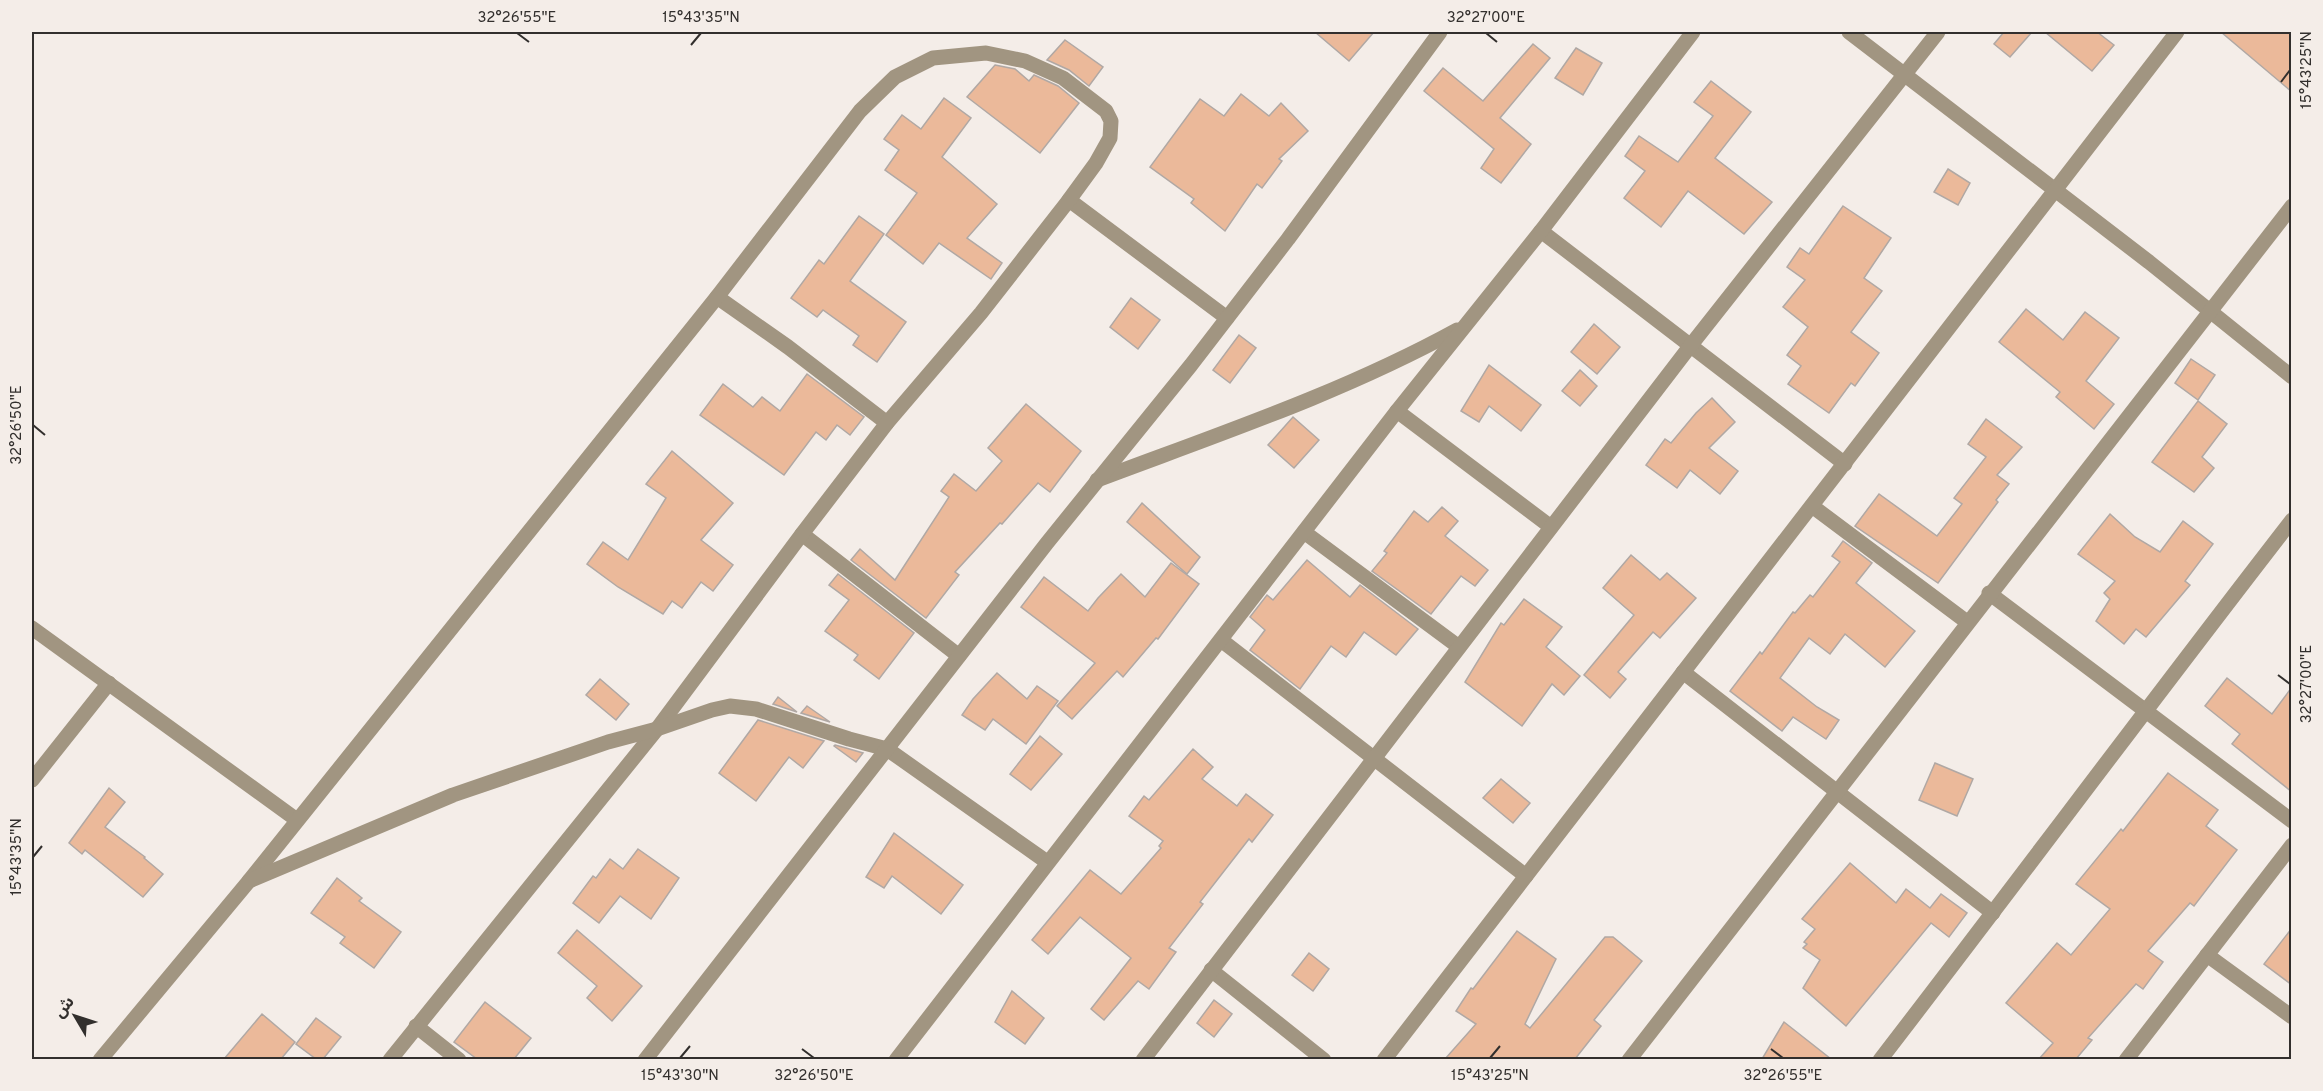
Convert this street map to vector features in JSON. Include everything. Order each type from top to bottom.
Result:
[{"type":"street","points":[[645,1059],[1097,480],[1227,318],[1440,32]]},
{"type":"street","points":[[896,1059],[1397,411],[1541,231],[1693,32]]},
{"type":"street","points":[[1849,32],[2292,377]]},
{"type":"street","points":[[1143,1059],[1691,345],[1938,32]]},
{"type":"street","points":[[1384,1059],[2177,32]]},
{"type":"street","points":[[100,1059],[249,881],[717,297],[860,111],[895,77],[933,58],[986,53],[1025,60],[1063,78],[1106,111],[1111,121],[1110,138],[1096,163],[981,313],[888,423],[657,729],[390,1059]]},
{"type":"street","points":[[1069,200],[1227,318]]},
{"type":"street","points":[[1629,1059],[2292,206]]},
{"type":"street","points":[[1541,231],[1845,464]]},
{"type":"street","points":[[717,297],[788,347],[888,423]]},
{"type":"street","points":[[1097,480],[1322,396],[1410,356],[1463,327]]},
{"type":"street","points":[[1397,411],[1551,527]]},
{"type":"street","points":[[1812,506],[1967,622]]},
{"type":"street","points":[[1880,1059],[1993,913],[2145,709],[2292,520]]},
{"type":"street","points":[[1304,532],[1459,647]]},
{"type":"street","points":[[802,534],[959,656]]},
{"type":"street","points":[[1989,593],[2292,820]]},
{"type":"street","points":[[32,628],[297,820]]},
{"type":"street","points":[[1221,640],[1526,876]]},
{"type":"street","points":[[1683,672],[1838,790],[1993,913]]},
{"type":"street","points":[[32,780],[109,683]]},
{"type":"street","points":[[249,881],[453,795],[608,742],[730,706],[756,709],[849,739],[887,748],[1047,862]]},
{"type":"street","points":[[2126,1059],[2292,845]]},
{"type":"street","points":[[2207,955],[2292,1017]]},
{"type":"street","points":[[1211,970],[1324,1059]]},
{"type":"street","points":[[416,1026],[459,1059]]},
{"type":"building","points":[[1315,32],[1374,32],[1349,61]]},
{"type":"building","points":[[2004,32],[2032,32],[2010,57],[1994,44]]},
{"type":"building","points":[[2045,32],[2097,32],[2114,45],[2092,71]]},
{"type":"building","points":[[2221,32],[2292,32],[2292,92]]},
{"type":"building","points":[[1065,40],[1103,67],[1089,86],[1069,70],[1047,60]]},
{"type":"building","points":[[1533,44],[1550,58],[1500,118],[1531,144],[1501,183],[1481,168],[1494,149],[1424,91],[1443,68],[1483,101]]},
{"type":"building","points":[[1576,48],[1602,63],[1583,95],[1555,78]]},
{"type":"building","points":[[995,65],[1015,69],[1029,81],[1034,75],[1058,86],[1079,103],[1040,153],[967,97]]},
{"type":"building","points":[[1711,81],[1751,112],[1715,158],[1772,202],[1744,234],[1688,191],[1661,227],[1624,198],[1645,171],[1625,156],[1639,136],[1678,162],[1713,116],[1694,102]]},
{"type":"building","points":[[1241,94],[1269,116],[1281,103],[1308,131],[1279,159],[1282,161],[1262,188],[1257,184],[1225,231],[1191,203],[1194,199],[1150,167],[1200,99],[1224,116]]},
{"type":"building","points":[[944,98],[971,118],[942,157],[997,204],[967,238],[1002,263],[991,279],[939,243],[923,264],[886,235],[917,193],[885,170],[899,150],[884,139],[902,115],[921,129]]},
{"type":"building","points":[[1948,169],[1970,183],[1958,205],[1934,192]]},
{"type":"building","points":[[1843,206],[1891,238],[1864,278],[1882,291],[1851,332],[1879,353],[1855,386],[1851,383],[1829,413],[1788,384],[1801,366],[1787,355],[1808,327],[1783,307],[1805,280],[1787,267],[1800,248],[1809,254]]},
{"type":"building","points":[[859,216],[884,234],[850,281],[906,322],[877,362],[853,345],[859,336],[823,310],[817,317],[791,298],[819,260],[824,264]]},
{"type":"building","points":[[1131,298],[1160,320],[1138,349],[1110,327]]},
{"type":"building","points":[[2026,309],[2063,340],[2085,312],[2119,338],[2086,381],[2114,404],[2094,429],[2056,397],[2060,392],[1999,342]]},
{"type":"building","points":[[1594,324],[1620,347],[1597,374],[1571,352]]},
{"type":"building","points":[[1239,335],[1256,348],[1230,383],[1213,370]]},
{"type":"building","points":[[2191,359],[2215,375],[2198,400],[2175,383]]},
{"type":"building","points":[[1489,365],[1541,405],[1521,431],[1489,406],[1479,422],[1461,411]]},
{"type":"building","points":[[1580,370],[1597,386],[1580,406],[1562,391]]},
{"type":"building","points":[[807,374],[864,417],[850,435],[837,425],[826,440],[816,432],[784,475],[700,415],[723,384],[753,407],[762,397],[780,411]]},
{"type":"building","points":[[1712,398],[1735,422],[1709,448],[1738,471],[1720,494],[1690,470],[1677,488],[1646,465],[1665,439],[1671,443]]},
{"type":"building","points":[[2198,401],[2227,424],[2202,457],[2214,468],[2194,492],[2152,462]]},
{"type":"building","points":[[1026,404],[1081,451],[1050,492],[1038,483],[1002,524],[1000,523],[955,572],[959,575],[926,618],[851,560],[860,549],[895,580],[949,497],[941,491],[954,474],[976,491],[1002,461],[988,448]]},
{"type":"building","points":[[1293,417],[1319,440],[1294,468],[1268,445]]},
{"type":"building","points":[[1986,419],[2022,447],[1997,475],[2009,484],[1996,500],[1998,502],[1938,583],[1855,526],[1879,494],[1937,536],[1962,504],[1954,498],[1986,457],[1968,444]]},
{"type":"building","points":[[672,451],[733,503],[701,540],[733,565],[713,591],[701,582],[682,608],[672,601],[663,614],[618,587],[587,564],[603,542],[628,560],[666,498],[646,484]]},
{"type":"building","points":[[1142,503],[1200,557],[1187,574],[1127,522]]},
{"type":"building","points":[[1442,507],[1458,521],[1445,536],[1488,570],[1475,586],[1461,576],[1431,614],[1372,571],[1387,553],[1384,551],[1414,511],[1428,522]]},
{"type":"building","points":[[2110,514],[2135,537],[2160,552],[2183,521],[2213,544],[2185,581],[2190,585],[2146,637],[2136,629],[2124,644],[2096,621],[2110,599],[2104,593],[2115,581],[2078,554]]},
{"type":"building","points":[[1843,541],[1872,563],[1856,583],[1915,631],[1885,667],[1845,634],[1830,654],[1809,638],[1780,678],[1817,707],[1839,720],[1826,739],[1793,717],[1782,731],[1730,691],[1760,652],[1762,654],[1793,612],[1795,613],[1810,595],[1813,597],[1840,562],[1832,556]]},
{"type":"building","points":[[1631,555],[1660,580],[1667,573],[1696,598],[1660,638],[1653,632],[1618,672],[1626,679],[1610,698],[1584,675],[1634,615],[1603,588]]},
{"type":"building","points":[[1307,560],[1350,597],[1360,585],[1418,629],[1396,655],[1364,632],[1346,657],[1331,646],[1300,689],[1250,650],[1265,630],[1250,617],[1267,595],[1273,600]]},
{"type":"building","points":[[1171,563],[1199,584],[1158,639],[1156,638],[1123,677],[1117,671],[1072,719],[1057,706],[1095,663],[1021,607],[1044,577],[1088,611],[1121,574],[1145,597]]},
{"type":"building","points":[[838,574],[914,633],[879,679],[854,660],[858,655],[825,631],[849,600],[829,585]]},
{"type":"building","points":[[1524,599],[1562,627],[1546,647],[1580,676],[1564,695],[1552,684],[1522,726],[1465,682],[1501,623],[1504,625]]},
{"type":"building","points":[[997,673],[1027,699],[1037,686],[1058,701],[1026,744],[993,719],[985,730],[962,715]]},
{"type":"building","points":[[2227,678],[2272,714],[2292,687],[2292,792],[2232,744],[2240,734],[2205,706]]},
{"type":"building","points":[[600,679],[629,704],[616,720],[586,695]]},
{"type":"building","points":[[778,697],[797,712],[773,704]]},
{"type":"building","points":[[807,706],[830,722],[801,713]]},
{"type":"building","points":[[758,720],[824,741],[803,768],[789,757],[756,801],[719,773]]},
{"type":"building","points":[[1040,736],[1062,754],[1031,790],[1010,774]]},
{"type":"building","points":[[835,745],[863,753],[856,762]]},
{"type":"building","points":[[1193,749],[1213,767],[1202,779],[1237,806],[1246,794],[1273,815],[1252,842],[1249,839],[1200,902],[1203,904],[1169,948],[1176,952],[1149,989],[1138,981],[1104,1020],[1091,1009],[1131,958],[1080,917],[1048,954],[1032,940],[1090,870],[1121,894],[1161,848],[1159,846],[1163,841],[1129,816],[1144,796],[1149,800]]},
{"type":"building","points":[[1935,763],[1973,779],[1957,816],[1919,800]]},
{"type":"building","points":[[2168,773],[2218,810],[2206,826],[2237,850],[2194,906],[2190,903],[2148,951],[2163,962],[2143,989],[2136,984],[2088,1038],[2092,1040],[2076,1059],[2039,1059],[2053,1043],[2006,1003],[2057,943],[2071,955],[2110,909],[2076,884],[2121,829],[2123,831]]},
{"type":"building","points":[[1501,779],[1530,803],[1513,823],[1483,798]]},
{"type":"building","points":[[109,788],[125,802],[105,827],[145,857],[163,874],[143,897],[85,850],[82,854],[69,843]]},
{"type":"building","points":[[894,833],[963,885],[941,914],[892,876],[884,888],[866,877]]},
{"type":"building","points":[[638,849],[679,878],[651,919],[620,896],[599,923],[573,903],[593,876],[596,878],[610,859],[623,869]]},
{"type":"building","points":[[1850,863],[1896,903],[1906,889],[1930,908],[1941,894],[1967,913],[1949,937],[1931,923],[1846,1026],[1803,988],[1820,960],[1803,948],[1807,944],[1804,942],[1815,929],[1802,919]]},
{"type":"building","points":[[337,878],[362,898],[359,901],[401,932],[374,968],[340,943],[345,937],[311,913]]},
{"type":"building","points":[[2292,928],[2292,985],[2264,964]]},
{"type":"building","points":[[577,930],[642,986],[612,1021],[587,998],[597,986],[558,953]]},
{"type":"building","points":[[1517,931],[1556,959],[1525,1024],[1530,1028],[1605,937],[1613,937],[1642,961],[1594,1020],[1601,1026],[1575,1059],[1445,1059],[1476,1024],[1456,1011],[1471,988],[1473,989]]},
{"type":"building","points":[[1309,953],[1329,969],[1313,991],[1292,975]]},
{"type":"building","points":[[1012,991],[1044,1018],[1025,1044],[995,1022]]},
{"type":"building","points":[[1214,1000],[1232,1014],[1214,1037],[1197,1023]]},
{"type":"building","points":[[485,1002],[531,1038],[514,1059],[477,1059],[454,1042]]},
{"type":"building","points":[[262,1014],[295,1042],[281,1059],[224,1059]]},
{"type":"building","points":[[316,1018],[341,1037],[323,1059],[316,1059],[296,1044]]},
{"type":"building","points":[[1784,1022],[1831,1059],[1762,1059]]}]
